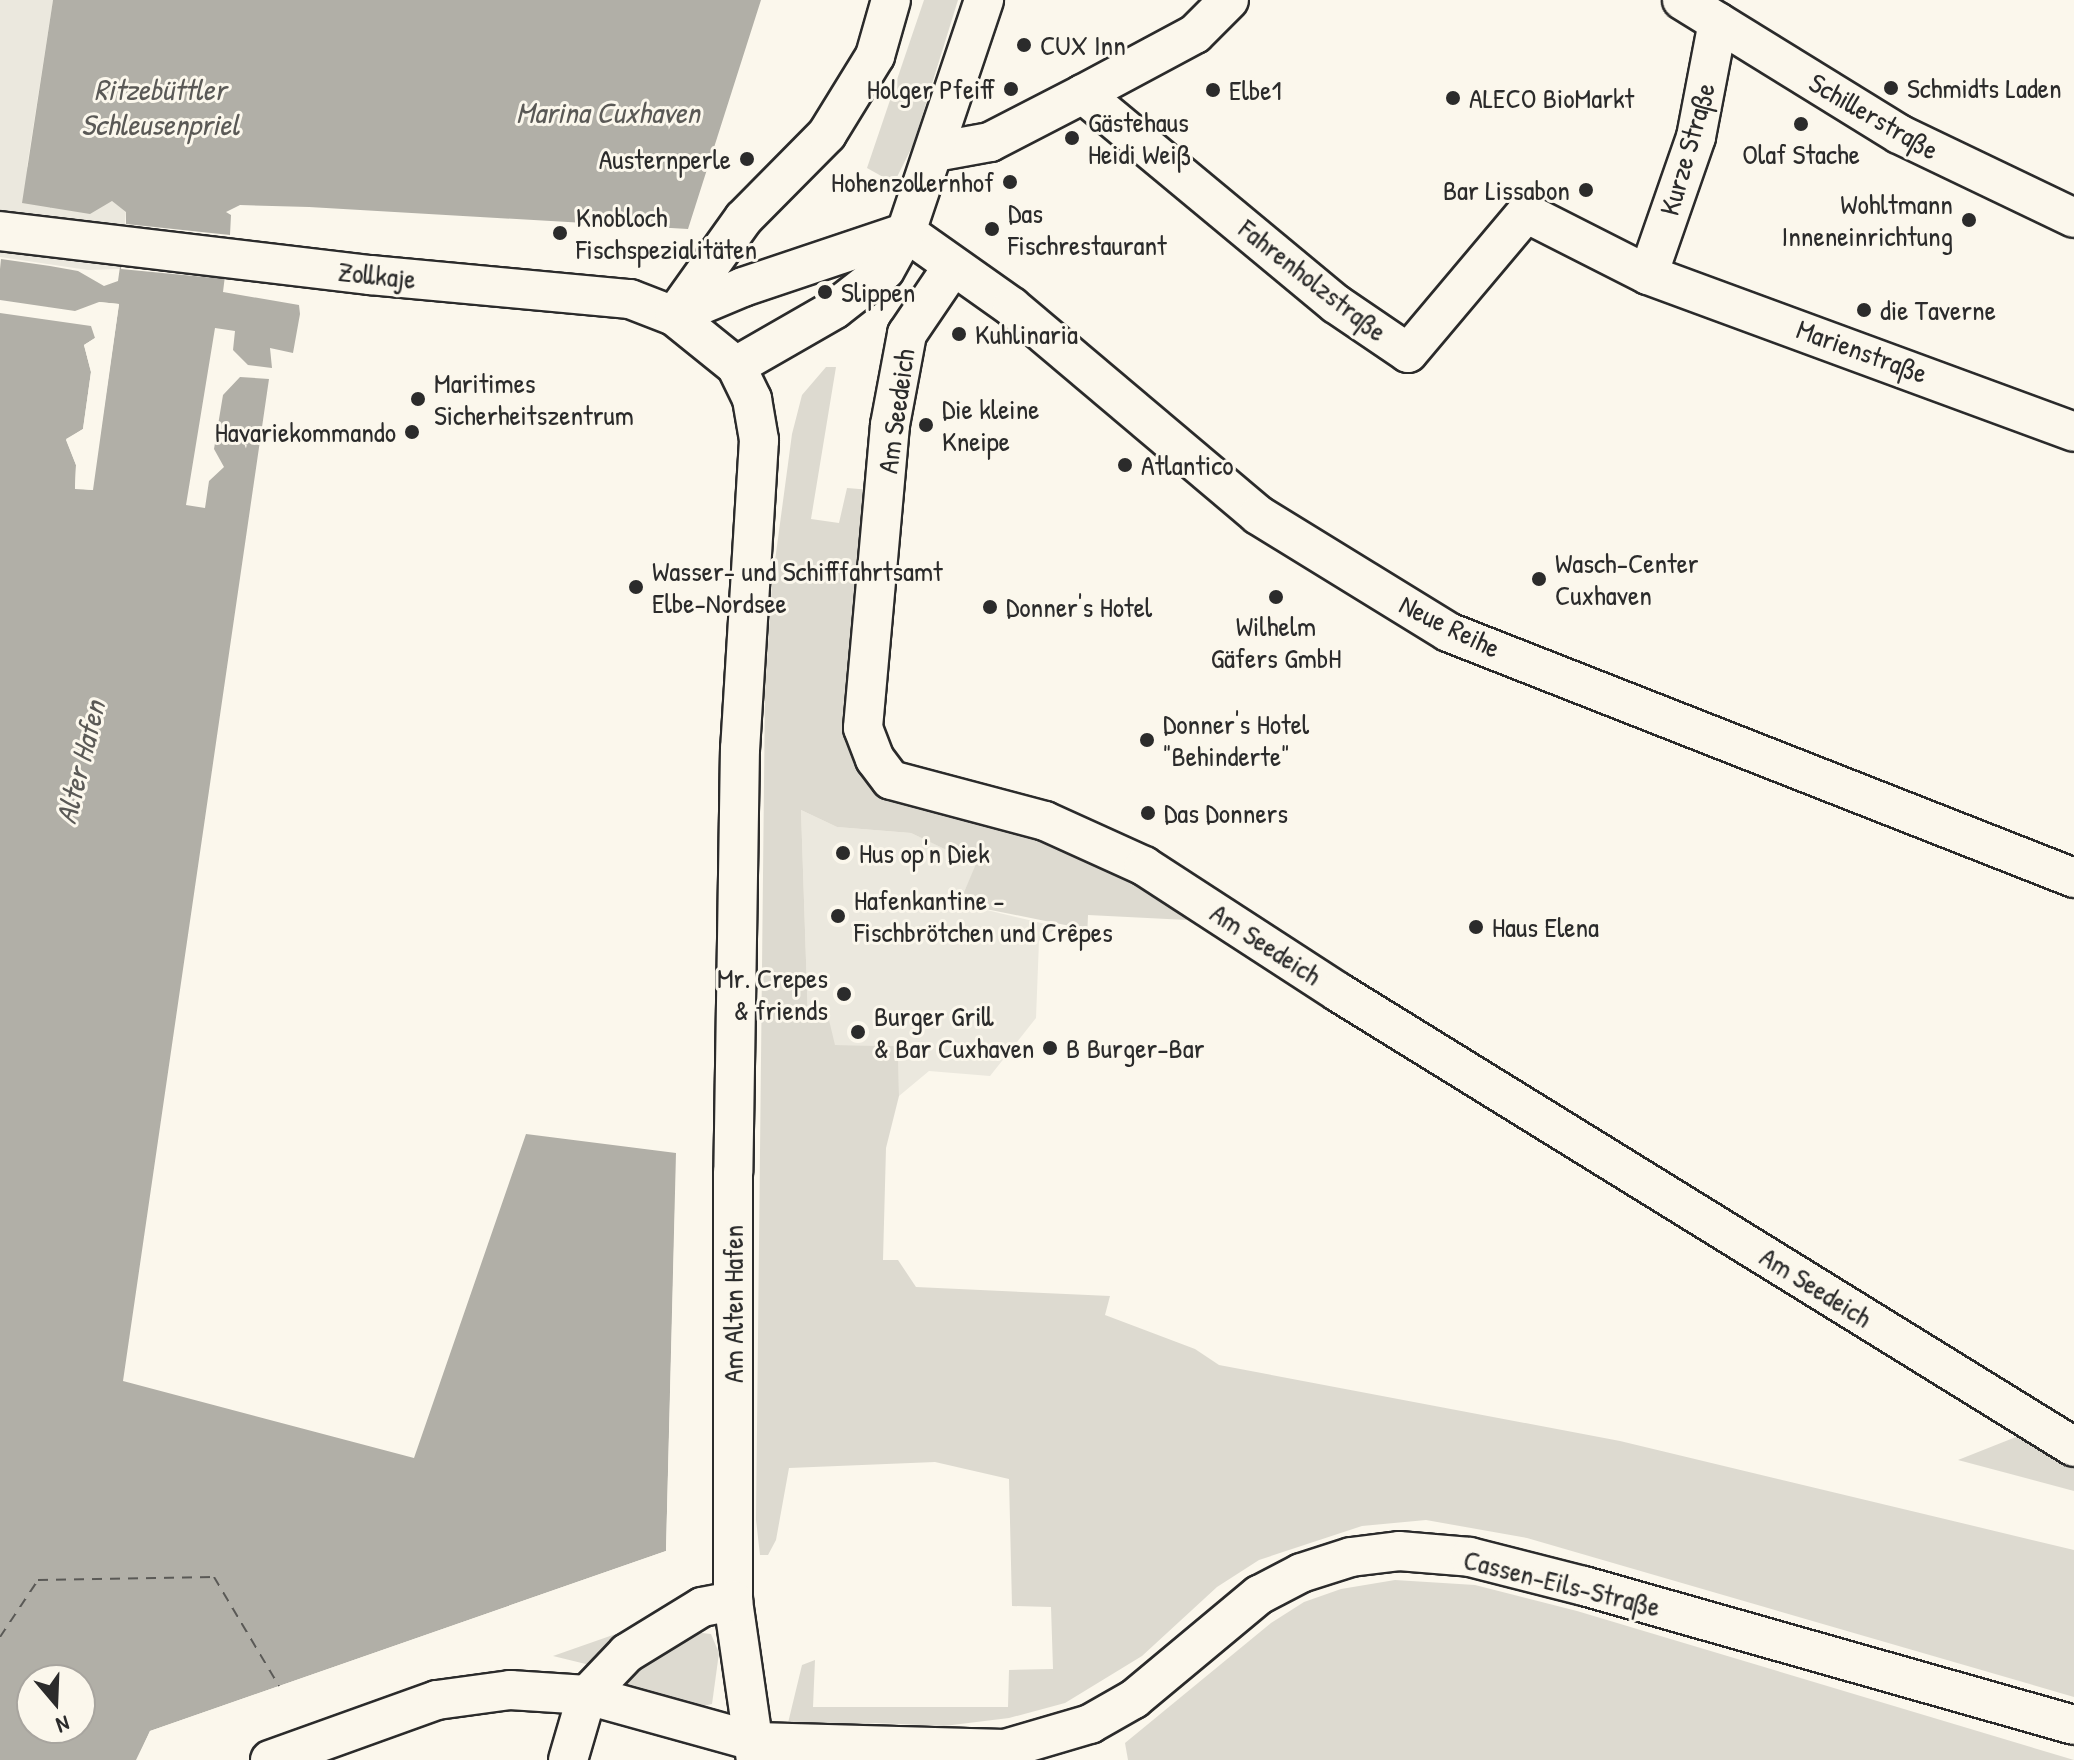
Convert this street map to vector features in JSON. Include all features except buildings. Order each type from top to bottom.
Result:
[{"type":"street","points":[[674,316],[744,218],[827,134],[875,56],[891,0]]},
{"type":"street","points":[[736,366],[835,309],[885,270],[906,232],[984,0]]},
{"type":"street","points":[[935,152],[990,142],[1083,94],[1195,34],[1229,0]]},
{"type":"street","name":"Schillerstraße","points":[[1682,0],[1899,134],[2074,218]]},
{"type":"street","name":"Kurze Straße","points":[[1648,275],[1696,137],[1718,22]]},
{"type":"street","name":"Fahrenholzstraße","points":[[1083,94],[1336,304],[1408,353],[1526,213],[1648,275]]},
{"type":"street","points":[[744,218],[769,261],[793,273]]},
{"type":"street","name":"Zollkaje","points":[[0,231],[630,299],[674,316],[736,366]]},
{"type":"street","points":[[674,316],[906,232]]},
{"type":"street","name":"Neue Reihe","points":[[906,232],[1012,307],[1258,515],[1448,632],[2074,878]]},
{"type":"street","points":[[736,366],[758,331],[843,256]]},
{"type":"street","name":"Am Seedeich","points":[[953,266],[907,334],[890,425],[863,728],[875,759],[891,780],[1045,821],[1144,866],[1338,992],[2074,1447]]},
{"type":"street","name":"Marienstraße","points":[[1648,275],[2074,432]]},
{"type":"street","name":"Am Alten Hafen","points":[[736,366],[752,399],[759,440],[740,748],[733,1601],[756,1751]]},
{"type":"street","name":"Cassen-Eils-Straße","points":[[756,1751],[957,1752],[1005,1749],[1047,1739],[1134,1699],[1259,1595],[1301,1573],[1351,1557],[1399,1551],[1470,1557],[1541,1575],[2074,1725]]},
{"type":"street","points":[[568,1760],[587,1695],[627,1653],[702,1607],[733,1601]]},
{"type":"street","points":[[270,1760],[437,1700],[510,1690],[587,1695],[756,1751]]},
{"type":"shaded area","points":[[0,0],[53,0],[27,167],[97,206],[112,201],[126,211],[121,269],[88,270],[0,257]]},
{"type":"shaded area","points":[[924,0],[958,0],[913,145],[896,179],[883,177],[867,168]]},
{"type":"shaded area","points":[[826,367],[836,367],[811,519],[839,523],[847,488],[871,490],[856,748],[1064,841],[1172,902],[1187,920],[1088,915],[1087,940],[1075,927],[966,905],[964,892],[976,864],[911,833],[837,827],[801,810],[808,1020],[829,1020],[835,1045],[898,1046],[899,1096],[886,1148],[883,1260],[898,1260],[916,1287],[1110,1296],[1105,1315],[1195,1349],[1219,1365],[1620,1441],[2074,1550],[2074,1697],[1527,1538],[1426,1520],[1362,1526],[1259,1560],[1217,1587],[1142,1656],[1065,1703],[1009,1718],[944,1726],[875,1723],[804,1733],[788,1723],[802,1665],[815,1660],[813,1707],[1008,1707],[1009,1670],[1053,1669],[1051,1607],[1012,1606],[1009,1479],[935,1462],[789,1468],[776,1540],[768,1555],[760,1555],[756,1520],[765,691],[772,583],[792,434],[802,395]]},
{"type":"shaded area","points":[[801,810],[837,827],[911,833],[977,864],[964,892],[966,905],[1058,927],[1039,941],[1036,1018],[990,1076],[929,1071],[899,1096],[898,1046],[835,1045],[808,1020]]},
{"type":"shaded area","points":[[2026,1433],[2074,1464],[2074,1491],[1958,1460]]},
{"type":"shaded area","points":[[1395,1580],[1475,1585],[1577,1611],[2074,1760],[1128,1760],[1125,1743],[1271,1623],[1304,1602],[1341,1589]]},
{"type":"shaded area","points":[[650,1622],[594,1666],[553,1656]]},
{"type":"shaded area","points":[[693,1632],[711,1634],[719,1653],[712,1704],[689,1709],[617,1683]]},
{"type":"water","points":[[53,0],[761,0],[688,229],[309,207],[240,205],[226,212],[231,215],[223,292],[299,305],[300,314],[293,353],[270,348],[272,368],[248,365],[233,350],[235,331],[215,328],[186,505],[205,508],[209,481],[224,467],[214,449],[223,395],[240,377],[269,379],[123,1381],[414,1458],[526,1134],[676,1153],[666,1551],[150,1731],[137,1760],[0,1760],[0,313],[91,326],[95,338],[84,345],[91,372],[83,429],[66,440],[76,465],[75,488],[92,490],[119,304],[99,302],[75,311],[0,300],[0,269],[1,259],[78,271],[104,286],[118,281],[126,212],[112,201],[90,214],[22,203]]},
{"type":"pier","points":[[126,224],[230,235],[225,279],[121,269]]},
{"type":"pier","points":[[99,302],[119,304],[93,490],[75,489],[76,465],[66,439],[83,429],[91,372],[84,345],[95,338],[96,329],[98,340],[87,353],[95,372],[87,430],[71,441],[80,464],[79,485],[89,486],[114,307],[99,306]]},
{"type":"pier","points":[[676,1170],[669,1554],[153,1734],[141,1760],[136,1760],[150,1731],[666,1551]]},
{"type":"ferry route","points":[[0,1637],[38,1580],[214,1577],[279,1686]]},
{"type":"place","name":"CUX Inn","points":[[1024,45]]},
{"type":"place","name":"Schmidts Laden","points":[[1891,88]]},
{"type":"place","name":"Holger Pfeiff","points":[[1011,89]]},
{"type":"place","name":"Elbe1","points":[[1213,90]]},
{"type":"place","name":"ALECO BioMarkt","points":[[1453,98]]},
{"type":"place","name":"Olaf Stache","points":[[1801,124]]},
{"type":"place","name":"Gästehaus Heidi Weiß","points":[[1072,138]]},
{"type":"place","name":"Austernperle","points":[[747,159]]},
{"type":"place","name":"Hohenzollernhof","points":[[1010,182]]},
{"type":"place","name":"Bar Lissabon","points":[[1586,190]]},
{"type":"place","name":"Wohltmann Inneneinrichtung","points":[[1969,220]]},
{"type":"place","name":"Das Fischrestaurant","points":[[992,229]]},
{"type":"place","name":"Knobloch Fischspezialitäten","points":[[560,233]]},
{"type":"place","name":"Slippen","points":[[825,292]]},
{"type":"place","name":"die Taverne","points":[[1864,310]]},
{"type":"place","name":"Kuhlinaria","points":[[959,334]]},
{"type":"place","name":"Maritimes Sicherheitszentrum","points":[[418,399]]},
{"type":"place","name":"Die kleine Kneipe","points":[[926,425]]},
{"type":"place","name":"Havariekommando","points":[[412,432]]},
{"type":"place","name":"Atlantico","points":[[1125,465]]},
{"type":"place","name":"Wasch-Center Cuxhaven","points":[[1539,579]]},
{"type":"place","name":"Wasser- und Schifffahrtsamt Elbe-Nordsee","points":[[636,587]]},
{"type":"place","name":"Wilhelm Gäfers GmbH","points":[[1276,597]]},
{"type":"place","name":"Donner's Hotel","points":[[990,607]]},
{"type":"place","name":"Donner's Hotel \"Behinderte\"","points":[[1147,740]]},
{"type":"place","name":"Das Donners","points":[[1148,813]]},
{"type":"place","name":"Hus op'n Diek","points":[[843,853]]},
{"type":"place","name":"Hafenkantine - Fischbrötchen und Crêpes","points":[[838,916]]},
{"type":"place","name":"Haus Elena","points":[[1476,927]]},
{"type":"place","name":"Mr. Crepes & friends","points":[[844,994]]},
{"type":"place","name":"Burger Grill & Bar Cuxhaven","points":[[858,1032]]},
{"type":"place","name":"B Burger-Bar","points":[[1050,1048]]},
{"type":"water label","name":"Ritzebüttler Schleusenpriel","points":[[160,106]]},
{"type":"water label","name":"Marina Cuxhaven","points":[[608,112]]},
{"type":"water label","name":"Alter Hafen","points":[[80,762]]}]
